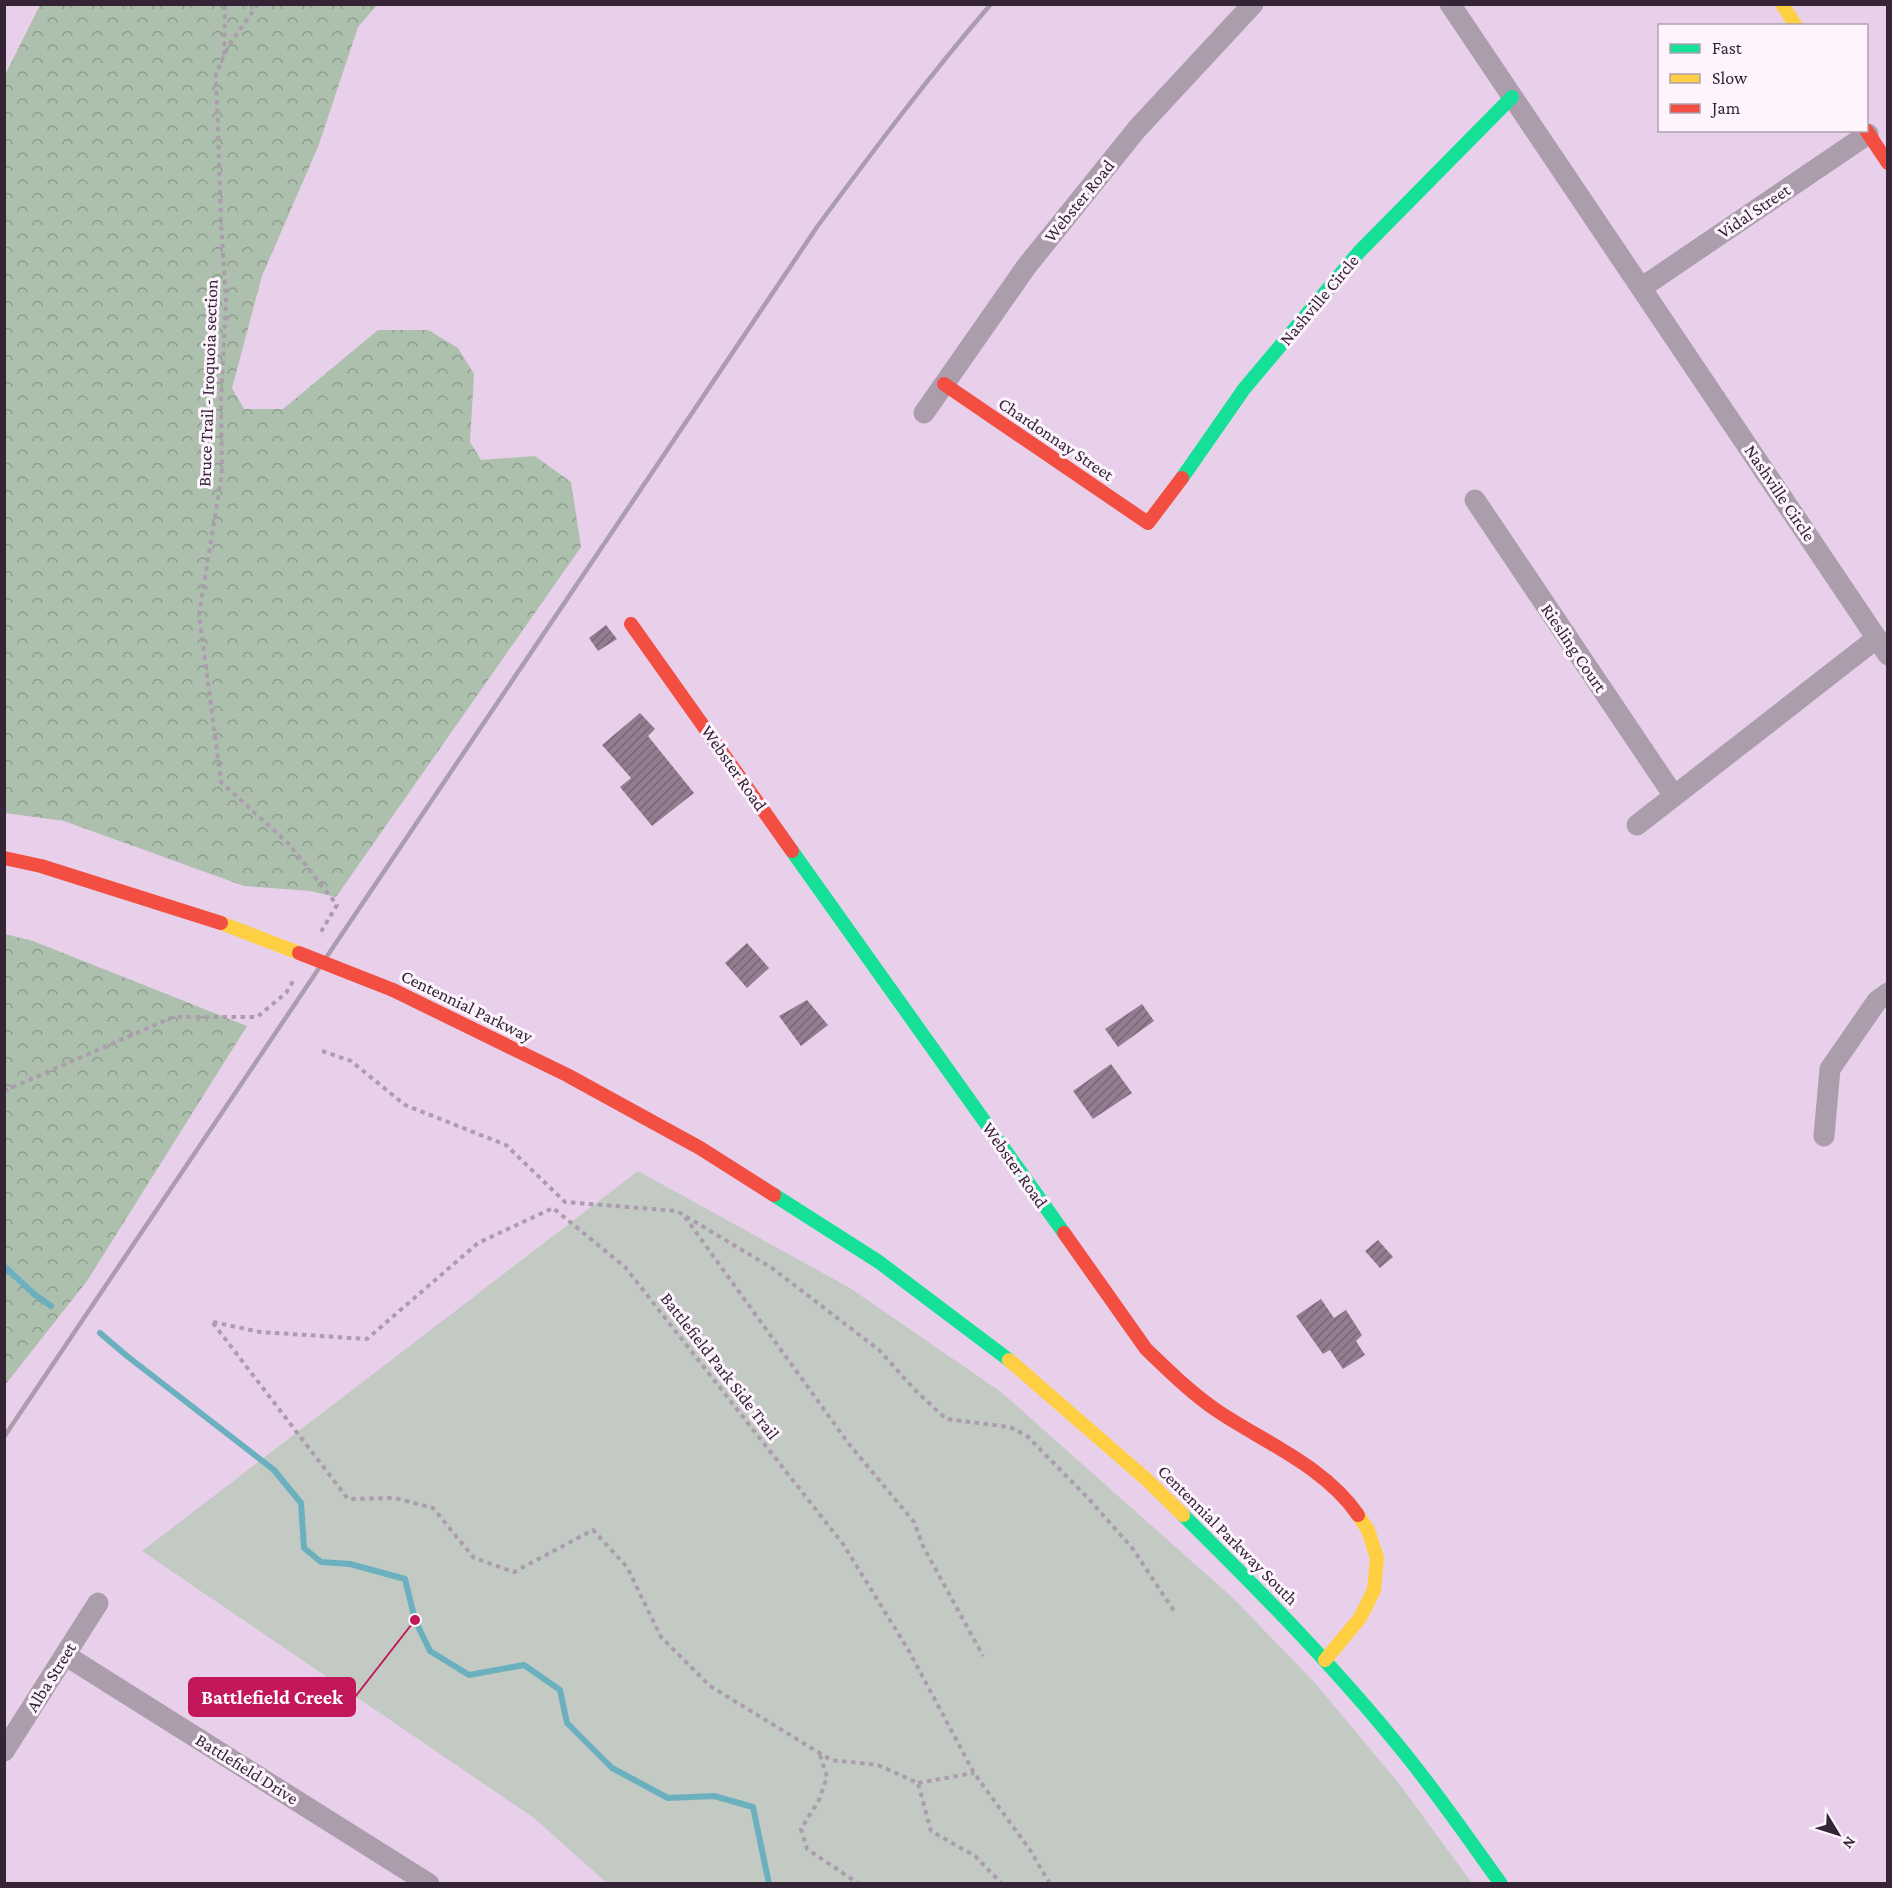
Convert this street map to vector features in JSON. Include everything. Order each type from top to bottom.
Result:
[{"type":"street","name":"Webster Road","points":[[924,413],[1026,267],[1130,138],[1253,4]]},
{"type":"street","name":"Nashville Circle","points":[[1449,4],[1882,647],[1637,825]]},
{"type":"street","name":"Nashville Circle","points":[[1148,524],[1244,390],[1359,252],[1512,97]]},
{"type":"street","name":"Vidal Street","points":[[1641,288],[1867,132]]},
{"type":"street","points":[[1867,132],[1887,163]]},
{"type":"street","name":"Chardonnay Street","points":[[944,384],[1148,524]]},
{"type":"street","name":"Riesling Court","points":[[1475,500],[1674,796]]},
{"type":"street","name":"Webster Road","points":[[631,624],[1146,1349],[1168,1371],[1219,1411],[1296,1458],[1326,1481],[1368,1527],[1374,1545],[1377,1571],[1374,1588],[1364,1612],[1325,1660]]},
{"type":"street","name":"Centennial Parkway","points":[[4,858],[41,866],[216,921],[393,990],[567,1075],[700,1148],[879,1262]]},
{"type":"street","points":[[1824,1136],[1830,1069],[1877,1001],[1887,993]]},
{"type":"street","name":"Centennial Parkway South","points":[[879,1262],[1019,1368],[1146,1479],[1269,1600],[1325,1660],[1407,1756],[1501,1884]]},
{"type":"street","name":"Alba Street","points":[[4,1751],[98,1603]]},
{"type":"street","name":"Battlefield Drive","points":[[65,1655],[429,1884]]},
{"type":"path","points":[[224,57],[225,4]]},
{"type":"path","name":"Bruce Trail - Iroquoia section","points":[[258,4],[230,45],[216,73],[226,301],[221,400],[222,474],[200,614],[221,782],[290,844],[337,905]]},
{"type":"path","points":[[4,1091],[173,1017],[257,1017],[286,993]]},
{"type":"path","points":[[322,1051],[351,1061],[405,1105],[506,1145],[565,1202],[677,1211],[683,1214],[772,1268],[879,1350],[914,1389],[946,1419],[1010,1427],[1027,1436],[1088,1498],[1132,1549],[1176,1614]]},
{"type":"path","name":"Battlefield Park Side Trail","points":[[820,1754],[710,1686],[661,1637],[627,1567],[593,1530],[514,1572],[474,1558],[433,1508],[395,1498],[348,1499],[213,1322],[260,1332],[367,1339],[478,1243],[553,1208],[625,1267],[843,1544],[909,1651],[974,1773],[1030,1850],[1050,1884]]},
{"type":"path","points":[[683,1214],[849,1444],[914,1522],[923,1546],[983,1656]]},
{"type":"path","points":[[820,1754],[831,1760],[878,1765],[918,1783],[974,1773]]},
{"type":"path","points":[[820,1754],[827,1777],[819,1800],[801,1829],[807,1849],[859,1884]]},
{"type":"path","points":[[918,1783],[931,1831],[975,1856],[1002,1884]]},
{"type":"green space","points":[[40,5],[377,5],[358,27],[318,147],[262,276],[232,388],[244,409],[283,409],[378,330],[428,330],[458,348],[474,374],[470,442],[481,460],[535,456],[571,482],[581,547],[336,897],[310,891],[244,886],[64,821],[5,813],[4,77]]},
{"type":"green space","points":[[5,934],[33,941],[247,1026],[87,1281],[5,1385]]},
{"type":"shaded area","points":[[638,1171],[850,1288],[1001,1392],[1233,1598],[1315,1683],[1400,1785],[1472,1883],[607,1883],[534,1818],[142,1551]]},
{"type":"building","points":[[606,625],[617,639],[598,651],[589,638]]},
{"type":"building","points":[[640,713],[655,729],[648,736],[694,793],[652,826],[620,787],[631,778],[602,745]]},
{"type":"building","points":[[747,943],[769,968],[747,988],[725,963]]},
{"type":"building","points":[[807,1000],[828,1025],[801,1046],[779,1016]]},
{"type":"building","points":[[1142,1004],[1154,1021],[1118,1047],[1105,1029]]},
{"type":"building","points":[[1111,1064],[1132,1093],[1093,1119],[1073,1091]]},
{"type":"building","points":[[1378,1240],[1393,1257],[1380,1268],[1365,1251]]},
{"type":"building","points":[[1321,1299],[1334,1318],[1346,1310],[1362,1335],[1356,1341],[1365,1355],[1343,1369],[1330,1350],[1323,1354],[1296,1316]]},
{"type":"waterway","points":[[4,1266],[34,1294],[51,1306]]},
{"type":"waterway","points":[[100,1333],[274,1470],[301,1503],[304,1548],[321,1562],[350,1564],[405,1579],[415,1620],[430,1651],[469,1675],[524,1665],[560,1690],[567,1723],[612,1768],[668,1798],[714,1796],[753,1807],[769,1884]]},
{"type":"railway","points":[[4,1437],[817,227],[923,86],[991,4]]},
{"type":"traffic: fast","points":[[1182,478],[1244,389],[1359,252],[1512,97]]},
{"type":"traffic: fast","points":[[792,851],[1064,1233]]},
{"type":"traffic: fast","points":[[774,1195],[879,1262],[1009,1360]]},
{"type":"traffic: fast","points":[[1183,1515],[1270,1602],[1380,1723],[1419,1771],[1501,1884]]},
{"type":"traffic: slow","points":[[1782,4],[1795,24]]},
{"type":"traffic: slow","points":[[221,923],[299,953]]},
{"type":"traffic: slow","points":[[1009,1360],[1146,1479],[1183,1515]]},
{"type":"traffic: slow","points":[[1325,1660],[1360,1618],[1374,1590],[1377,1558],[1368,1530],[1358,1515]]},
{"type":"traffic: jam","points":[[1867,132],[1888,163]]},
{"type":"traffic: jam","points":[[944,384],[1148,523],[1182,478]]},
{"type":"traffic: jam","points":[[631,624],[792,851]]},
{"type":"traffic: jam","points":[[4,858],[41,866],[221,923]]},
{"type":"traffic: jam","points":[[299,953],[393,990]]},
{"type":"traffic: jam","points":[[393,990],[567,1075],[700,1148],[774,1195]]},
{"type":"traffic: jam","points":[[1064,1233],[1146,1349],[1209,1405],[1312,1469],[1329,1483],[1358,1515]]},
{"type":"place","name":"Battlefield Creek","points":[[415,1620]]}]
